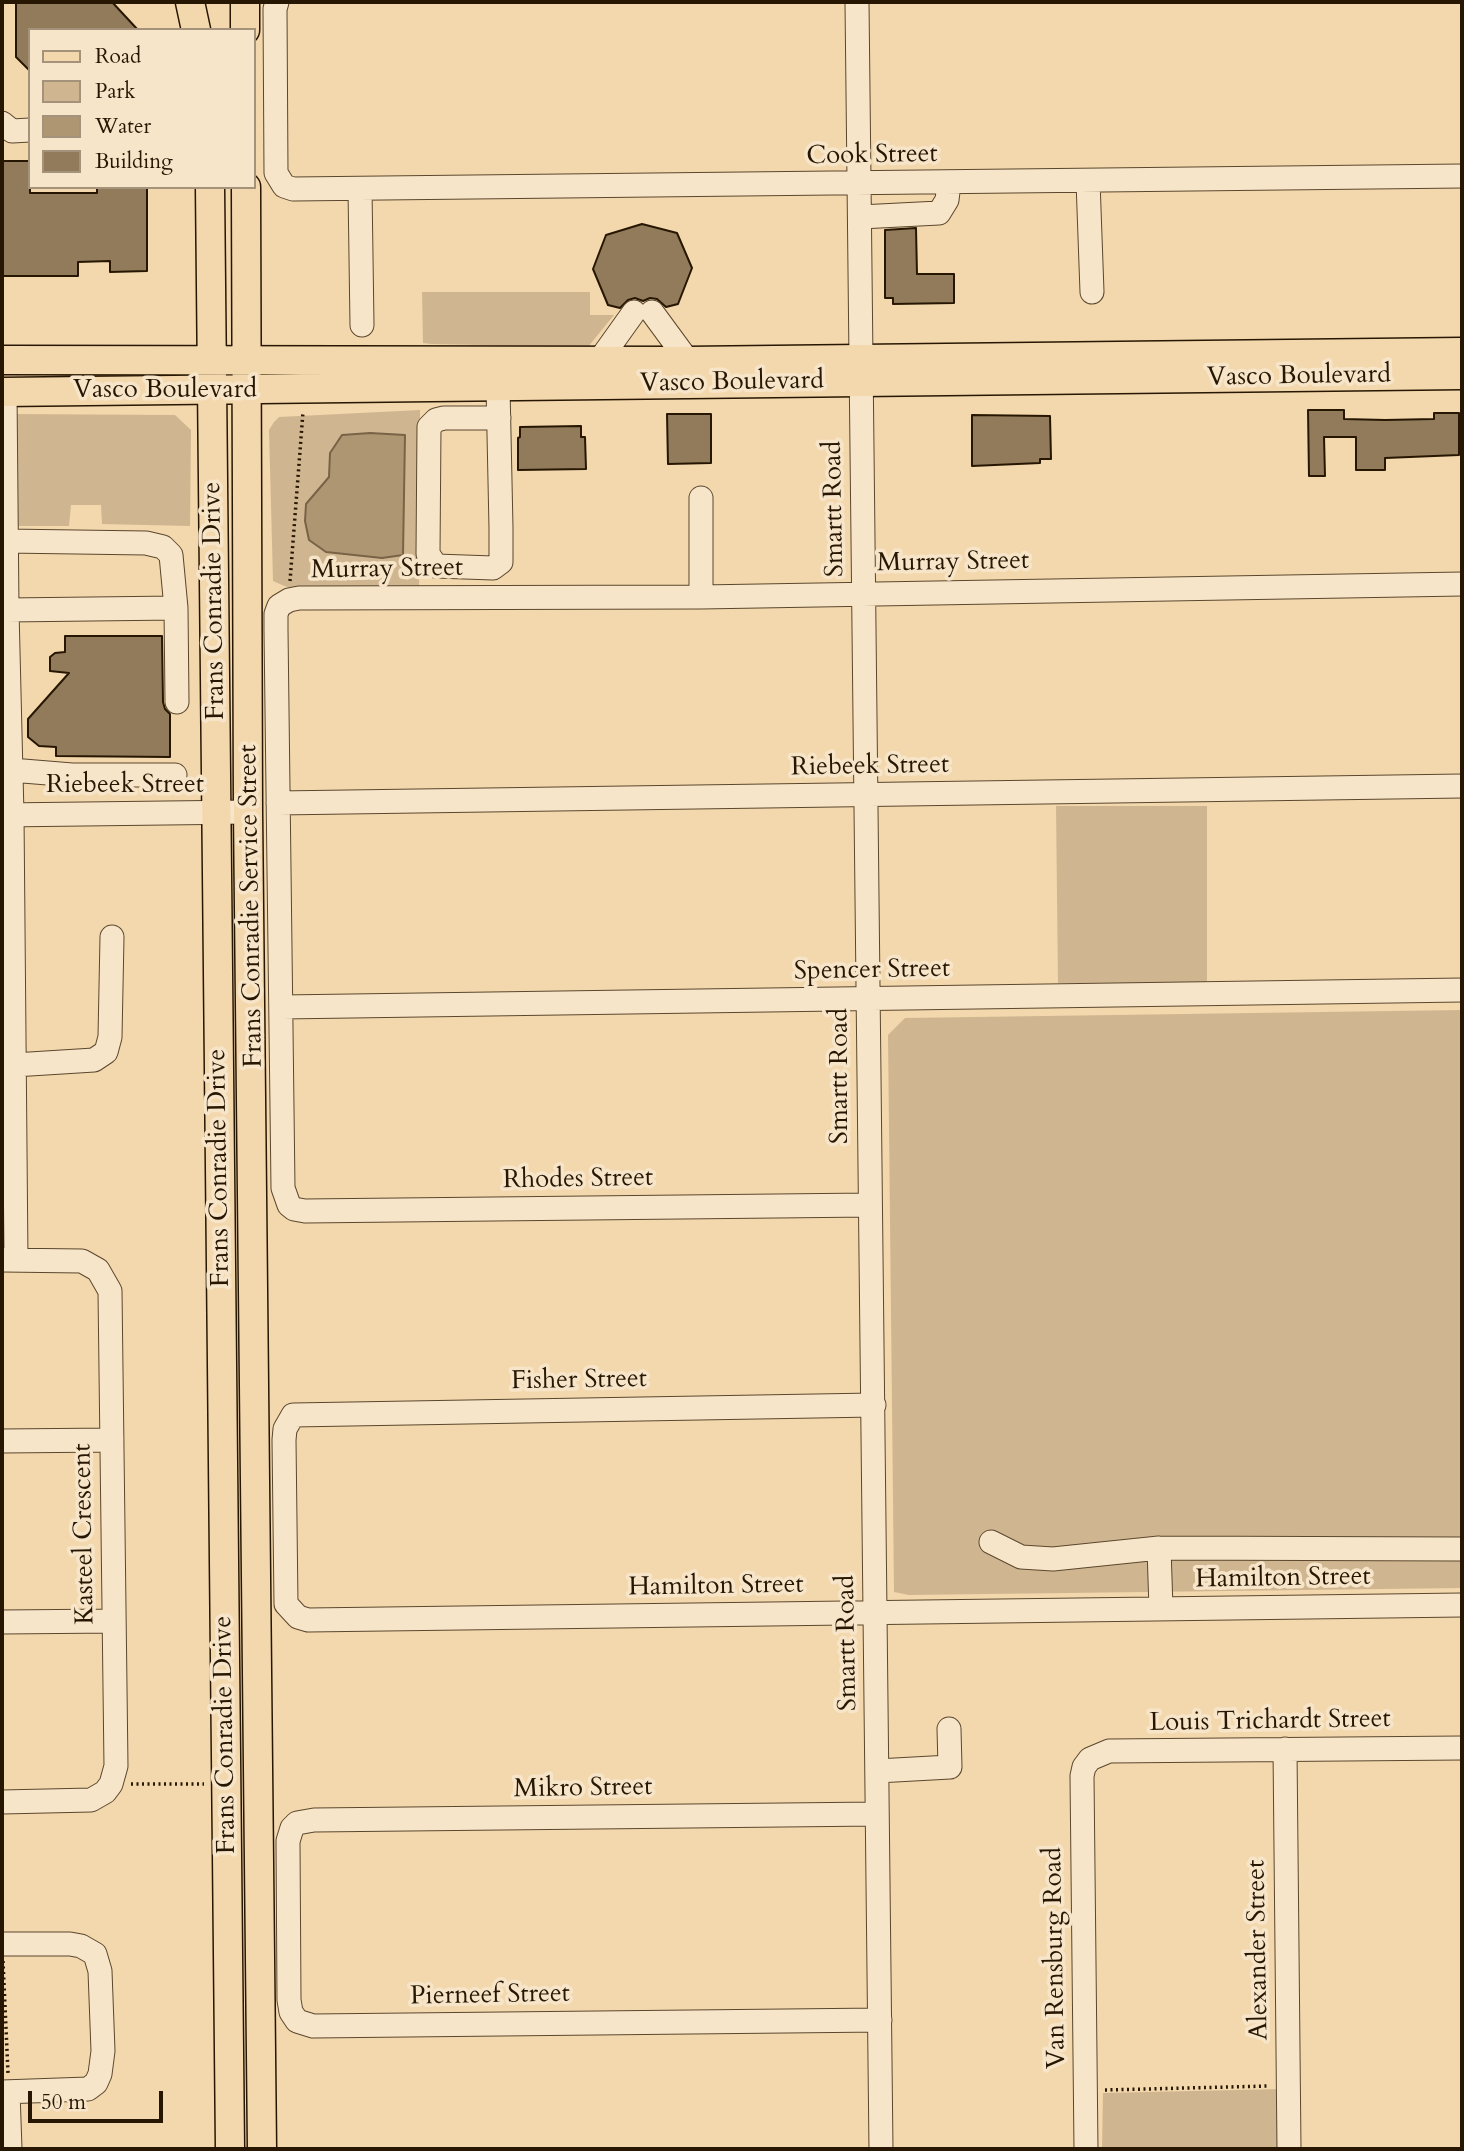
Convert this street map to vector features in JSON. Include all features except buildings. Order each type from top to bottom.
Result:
[{"type":"main road","points":[[190,2],[196,28]]},
{"type":"main road","points":[[209,2],[209,28]]},
{"type":"main road","points":[[245,2],[245,28]]},
{"type":"main road","name":"Frans Conradie Drive","points":[[210,189],[230,2149]]},
{"type":"main road","name":"Frans Conradie Drive","points":[[246,189],[248,812],[262,2149]]},
{"type":"main road","name":"Vasco Boulevard","points":[[4,392],[498,387],[861,371],[1462,352]]},
{"type":"main road","name":"Vasco Boulevard","points":[[2,360],[599,360],[688,361],[861,371],[1462,375]]},
{"type":"street","name":"Cook Street","points":[[277,2],[276,173],[284,186],[293,189],[1462,176]]},
{"type":"street","name":"Smartt Road","points":[[858,2],[881,2149]]},
{"type":"street","points":[[2,123],[12,131],[28,130]]},
{"type":"street","points":[[1088,181],[1092,292]]},
{"type":"street","points":[[860,217],[939,213],[947,200],[948,183]]},
{"type":"street","points":[[360,189],[362,325]]},
{"type":"street","points":[[599,360],[643,312],[688,361]]},
{"type":"street","points":[[498,387],[499,418],[501,562],[493,568],[436,566],[431,560],[428,548],[429,427],[436,420],[444,418],[499,418]]},
{"type":"street","points":[[4,392],[11,770],[7,815],[14,1065],[9,1260]]},
{"type":"street","points":[[701,498],[701,597]]},
{"type":"street","points":[[6,541],[146,543],[163,547],[171,555],[176,608],[177,702]]},
{"type":"street","name":"Murray Street","points":[[284,603],[299,598],[701,597],[1462,584]]},
{"type":"street","name":"Frans Conradie Service Street","points":[[284,603],[276,614],[276,630],[283,1188],[289,1205]]},
{"type":"street","points":[[7,610],[176,608]]},
{"type":"street","points":[[11,770],[72,775],[175,775]]},
{"type":"street","name":"Riebeek Street","points":[[278,803],[1462,786]]},
{"type":"street","name":"Riebeek Street","points":[[7,815],[248,812]]},
{"type":"street","points":[[14,1065],[94,1060],[106,1052],[110,1037],[113,937]]},
{"type":"street","name":"Spencer Street","points":[[282,1007],[1462,990]]},
{"type":"street","name":"Rhodes Street","points":[[289,1205],[305,1211],[870,1205]]},
{"type":"street","name":"Kasteel Crescent","points":[[9,1260],[82,1261],[98,1270],[110,1290],[116,1766],[112,1782]]},
{"type":"street","name":"Fisher Street","points":[[289,1421],[293,1415],[302,1414],[874,1405]]},
{"type":"street","name":"Hamilton Street","points":[[289,1421],[284,1440],[286,1604],[298,1617],[307,1619],[1462,1605]]},
{"type":"street","points":[[2,1441],[111,1440]]},
{"type":"street","points":[[991,1542],[1021,1558],[1053,1559],[1159,1548],[1462,1549]]},
{"type":"street","points":[[1159,1548],[1161,1609]]},
{"type":"street","points":[[2,1622],[114,1621]]},
{"type":"street","points":[[877,1771],[950,1767],[949,1729]]},
{"type":"street","name":"Louis Trichardt Street","points":[[1084,1767],[1090,1759],[1109,1751],[1462,1748]]},
{"type":"street","name":"Alexander Street","points":[[1285,1749],[1289,2149]]},
{"type":"street","name":"Van Rensburg Road","points":[[1084,1767],[1086,2149]]},
{"type":"street","points":[[2,1802],[91,1800],[105,1792],[112,1782]]},
{"type":"street","name":"Mikro Street","points":[[292,1828],[298,1823],[314,1820],[877,1814]]},
{"type":"street","name":"Pierneef Street","points":[[292,1828],[288,1840],[289,2000],[291,2012],[297,2021],[306,2025],[880,2020]]},
{"type":"street","points":[[2,1944],[81,1946],[95,1954],[100,1971],[102,2063],[96,2083],[88,2089],[77,2091],[5,2092],[10,2149]]},
{"type":"path","points":[[284,603],[303,412]]},
{"type":"path","points":[[112,1782],[209,1784]]},
{"type":"path","points":[[2,1944],[5,2092]]},
{"type":"path","points":[[1086,2091],[1289,2086]]},
{"type":"green space","points":[[422,292],[590,292],[590,315],[614,315],[588,347],[431,344],[423,343]]},
{"type":"green space","points":[[420,410],[419,589],[296,591],[273,581],[269,430],[274,422],[279,417]]},
{"type":"green space","points":[[12,414],[175,415],[191,430],[190,526],[102,524],[101,505],[71,505],[69,526],[9,526]]},
{"type":"green space","points":[[1056,806],[1207,806],[1207,986],[1058,983]]},
{"type":"green space","points":[[1462,1010],[1462,1588],[909,1595],[894,1592],[888,1035],[905,1018]]},
{"type":"green space","points":[[1282,2089],[1282,2149],[1102,2149],[1103,2093]]},
{"type":"water","points":[[342,435],[405,435],[403,555],[382,558],[326,552],[309,540],[305,521],[306,504],[329,477],[330,453]]}]
